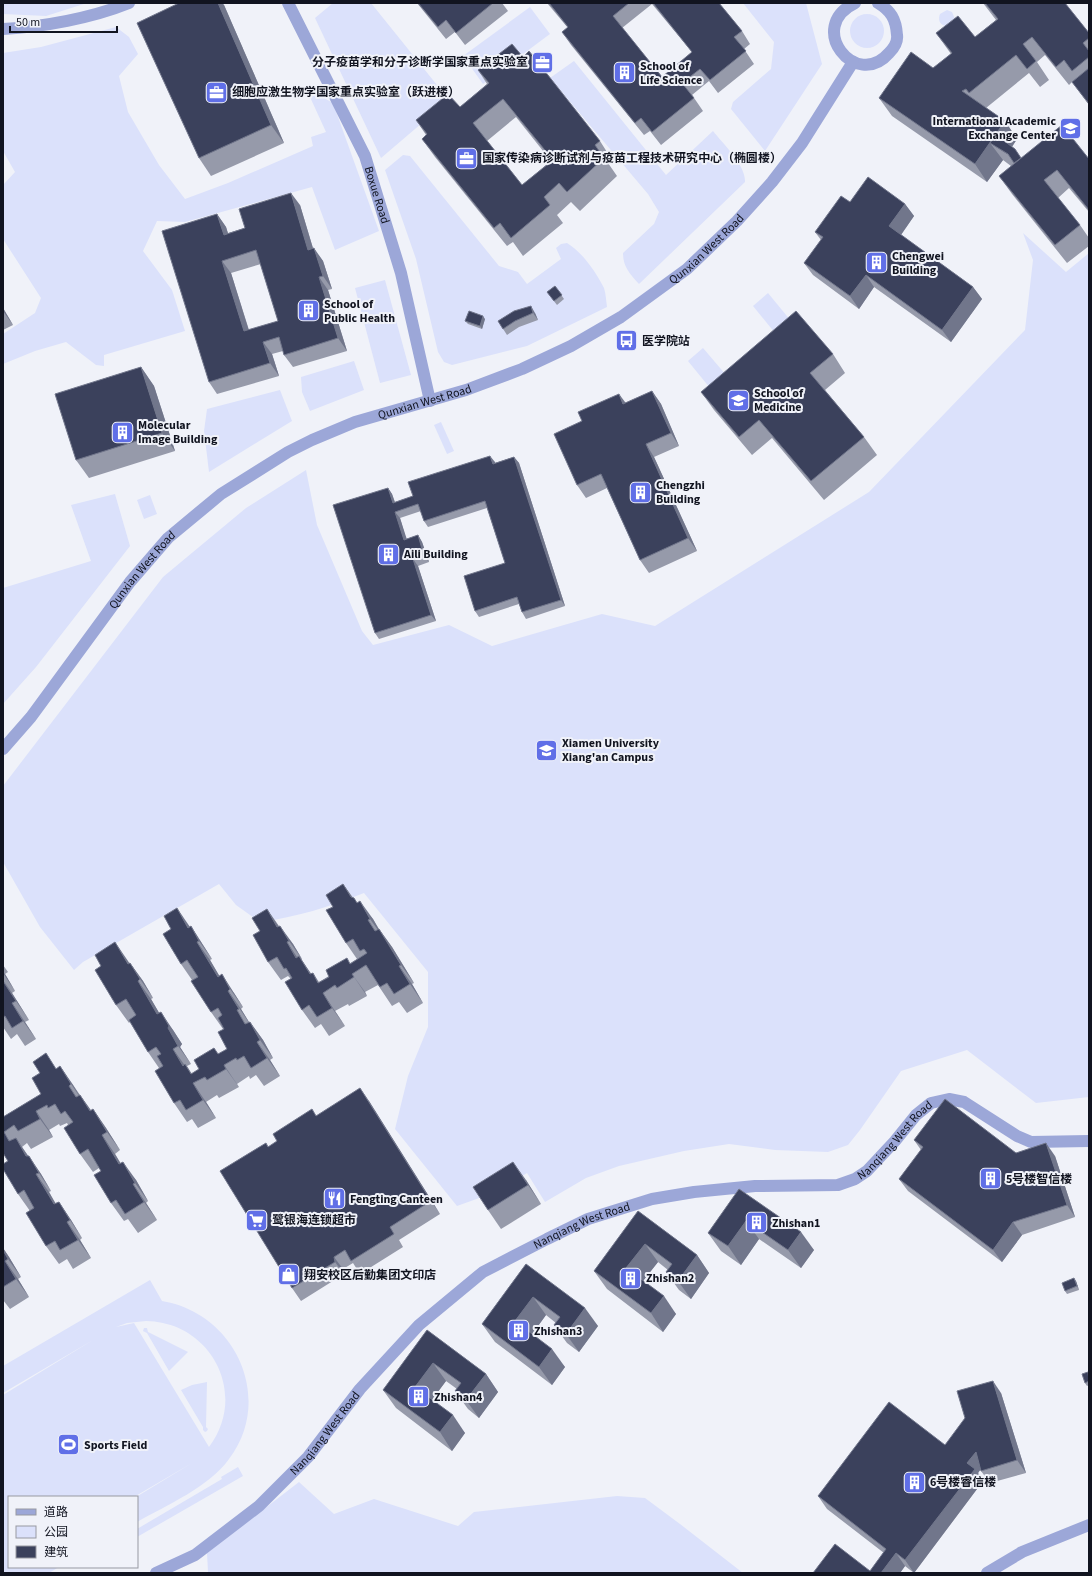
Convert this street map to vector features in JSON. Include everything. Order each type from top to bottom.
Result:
[{"type":"street","points":[[3,29],[29,28],[108,11],[129,3]]},
{"type":"street","name":"Boxue Road","points":[[288,3],[365,156],[400,273],[430,401]]},
{"type":"street","points":[[849,4],[837,18],[834,28],[834,40],[843,55],[853,62],[864,65],[874,64],[884,59],[894,48],[898,38],[896,21],[890,12],[878,3]]},
{"type":"street","name":"Qunxian West Road","points":[[3,749],[31,717],[130,582],[168,538],[221,494],[288,452],[312,440],[355,422],[466,390],[522,369],[571,346],[621,317],[687,269],[737,221],[772,182],[802,143],[853,62]]},
{"type":"street","name":"Nanqiang West Road","points":[[156,1573],[194,1555],[259,1506],[308,1457],[360,1390],[419,1325],[483,1272],[576,1224],[652,1199],[694,1192],[755,1186],[838,1185],[855,1179],[867,1171],[895,1142],[916,1115],[931,1103],[949,1099],[964,1102],[1017,1136],[1031,1142],[1089,1141]]},
{"type":"street","points":[[987,1573],[1022,1552],[1089,1525]]},
{"type":"green space","points":[[3,3],[87,3],[46,16],[3,14]]},
{"type":"green space","points":[[333,3],[371,3],[449,100],[381,158],[315,18]]},
{"type":"green space","points":[[743,3],[806,3],[822,64],[765,151],[731,109],[733,102],[771,69],[774,42]]},
{"type":"green space","points":[[530,7],[550,34],[483,84],[463,56]]},
{"type":"green space","points":[[947,10],[952,12],[955,19],[945,26],[940,23],[939,18],[940,14]]},
{"type":"green space","points":[[864,14],[870,14],[879,19],[883,25],[883,37],[879,43],[870,48],[864,48],[855,43],[850,34],[850,28],[855,19]]},
{"type":"green space","points":[[116,27],[129,37],[138,54],[119,76],[128,112],[159,165],[185,199],[228,183],[313,146],[311,137],[326,132],[310,97],[317,94],[333,103],[379,231],[335,250],[312,187],[185,222],[157,221],[143,251],[172,290],[185,331],[104,355],[104,366],[96,365],[66,342],[35,351],[3,364],[3,334],[35,313],[41,298],[3,239],[3,185],[15,172],[3,151],[3,53],[41,47]]},
{"type":"green space","points":[[574,61],[666,175],[713,131],[738,162],[744,175],[745,182],[639,284],[626,266],[623,253],[654,224],[659,212],[648,194],[550,78]]},
{"type":"green space","points":[[403,155],[410,156],[499,266],[518,272],[527,284],[561,259],[556,248],[561,244],[567,243],[583,257],[597,275],[604,288],[607,307],[527,346],[452,365],[444,362],[438,352],[416,259],[385,170]]},
{"type":"green space","points":[[1023,233],[1066,272],[1089,253],[1089,1097],[1036,1103],[967,1050],[901,1071],[848,1145],[828,1152],[775,1150],[729,1144],[684,1151],[619,1166],[586,1178],[545,1202],[527,1173],[496,1192],[457,1206],[395,1129],[408,1076],[428,1027],[428,972],[364,893],[313,911],[260,922],[236,905],[219,884],[83,962],[74,970],[40,927],[3,862],[3,786],[163,577],[246,508],[306,470],[317,525],[362,631],[373,645],[449,625],[492,646],[602,614],[655,626],[869,492],[1025,330],[1033,260]]},
{"type":"green space","points":[[385,280],[411,375],[380,383],[355,288]]},
{"type":"green space","points":[[768,293],[791,321],[775,333],[753,306]]},
{"type":"green space","points":[[703,348],[726,375],[710,388],[688,361]]},
{"type":"green space","points":[[354,361],[364,390],[310,411],[302,392],[301,377]]},
{"type":"green space","points":[[280,390],[292,421],[209,472],[204,431],[207,409]]},
{"type":"green space","points":[[441,422],[454,451],[447,454],[434,425]]},
{"type":"green space","points":[[115,494],[130,546],[36,667],[3,704],[3,588],[91,561],[71,505]]},
{"type":"green space","points":[[150,495],[157,514],[144,519],[137,500]]},
{"type":"green space","points":[[150,1280],[162,1301],[188,1309],[210,1322],[227,1340],[240,1362],[247,1385],[248,1410],[242,1435],[229,1459],[221,1469],[187,1495],[138,1521],[138,1496],[192,1463],[136,1496],[8,1496],[8,1568],[57,1568],[49,1573],[3,1573],[3,1395],[93,1340],[3,1393],[3,1366]],"holes":[[[146,1321],[169,1325],[189,1334],[205,1347],[217,1364],[224,1384],[225,1405],[220,1426],[209,1447],[134,1323],[116,1327],[127,1323]]]},
{"type":"green space","points":[[144,1328],[147,1328],[148,1332],[188,1352],[169,1371],[147,1333],[143,1331]]},
{"type":"green space","points":[[207,1382],[206,1427],[208,1429],[205,1432],[181,1390],[192,1385]]},
{"type":"green space","points":[[238,1467],[243,1476],[138,1536],[138,1528],[222,1479],[221,1477]]},
{"type":"green space","points":[[299,1482],[334,1514],[374,1499],[458,1526],[474,1512],[617,1496],[645,1498],[743,1573],[208,1572],[207,1553]]},
{"type":"building","name":"细胞应激生物学国家重点实验室（跃进楼）","points":[[179,3],[218,3],[271,125],[199,158],[137,23]]},
{"type":"building","points":[[418,3],[493,3],[456,33],[446,20],[438,27]]},
{"type":"building","name":"School of Life Science","points":[[549,3],[629,3],[613,16],[662,77],[692,52],[653,3],[719,3],[742,31],[734,37],[746,51],[710,80],[700,69],[682,83],[694,98],[652,132],[641,118],[635,123],[562,32],[568,27]]},
{"type":"building","name":"International Academic Exchange Center","points":[[985,3],[1065,3],[1089,33],[1089,38],[1083,43],[1089,51],[1089,57],[1072,71],[1064,60],[1056,67],[1032,37],[1023,44],[1036,61],[1027,69],[1016,55],[969,93],[966,89],[962,91],[1005,121],[975,164],[879,98],[911,52],[933,68],[952,53],[936,33],[958,16],[975,37],[998,19]]},
{"type":"building","name":"国家传染病诊断试剂与疫苗工程技术研究中心（椭圆楼）","points":[[512,44],[523,57],[529,51],[600,141],[595,145],[604,158],[567,192],[559,183],[544,197],[550,205],[511,238],[500,223],[494,228],[422,139],[427,134],[416,120],[448,94],[460,107],[489,83],[478,70]],"holes":[[[503,99],[553,160],[522,185],[473,123]]]},
{"type":"building","points":[[1089,68],[1089,104],[1072,82]]},
{"type":"building","points":[[1062,125],[1089,159],[1089,210],[1057,170],[1044,180],[1080,225],[1055,245],[999,176]]},
{"type":"building","points":[[996,135],[1015,149],[1021,158],[1014,163],[1008,154],[990,143]]},
{"type":"building","name":"Chengwei Building","points":[[868,177],[905,204],[889,226],[973,287],[942,330],[866,275],[850,296],[804,263],[823,237],[815,232],[841,196],[850,202]]},
{"type":"building","name":"School of Public Health","points":[[291,193],[308,250],[314,248],[323,276],[319,277],[338,338],[284,355],[279,337],[263,342],[270,363],[209,382],[162,231],[217,214],[224,235],[245,228],[239,209]],"holes":[[[256,250],[278,321],[244,331],[222,261]]]},
{"type":"building","points":[[555,286],[562,295],[554,301],[547,292]]},
{"type":"building","points":[[531,306],[533,313],[515,321],[503,329],[498,321],[514,311]]},
{"type":"building","points":[[469,311],[483,316],[480,326],[465,321]]},
{"type":"building","points":[[796,311],[833,354],[810,373],[864,437],[811,481],[759,420],[739,437],[701,392]]},
{"type":"building","name":"Molecular Image Building","points":[[141,367],[162,433],[76,460],[55,394]]},
{"type":"building","name":"Chengzhi Building","points":[[652,391],[671,433],[646,444],[688,538],[640,560],[601,474],[577,485],[554,434],[582,421],[578,412],[619,394],[623,404]]},
{"type":"building","name":"Aili Building","points":[[490,456],[493,464],[514,457],[561,600],[522,612],[517,597],[475,611],[464,576],[505,563],[485,501],[424,521],[418,504],[395,512],[404,540],[418,535],[424,556],[413,559],[431,615],[375,633],[333,505],[388,488],[393,503],[413,496],[408,482]]},
{"type":"building","points":[[343,884],[351,897],[354,898],[357,903],[360,901],[370,919],[368,920],[375,931],[379,929],[401,965],[399,966],[410,984],[394,994],[387,983],[380,987],[366,965],[352,974],[354,977],[337,988],[335,985],[323,993],[332,1008],[317,1017],[309,1005],[302,1010],[285,982],[292,978],[286,968],[284,969],[277,957],[268,962],[253,935],[260,931],[252,918],[267,909],[277,927],[280,926],[289,941],[287,942],[296,958],[299,956],[310,974],[313,973],[318,983],[329,977],[326,970],[347,958],[350,964],[367,953],[364,949],[360,951],[353,939],[346,943],[326,910],[333,907],[326,895]]},
{"type":"building","points":[[177,908],[188,928],[191,926],[199,941],[197,942],[218,977],[222,974],[230,989],[228,991],[239,1009],[237,1010],[245,1024],[250,1022],[260,1040],[257,1042],[267,1058],[251,1068],[244,1056],[237,1060],[236,1058],[224,1065],[226,1069],[207,1080],[205,1077],[193,1083],[203,1100],[186,1110],[180,1100],[174,1103],[155,1071],[163,1066],[157,1056],[161,1054],[156,1047],[148,1052],[129,1020],[136,1015],[126,999],[116,1005],[95,970],[101,966],[95,955],[115,942],[128,964],[130,963],[140,979],[138,981],[157,1014],[161,1012],[178,1046],[173,1049],[183,1066],[185,1064],[191,1074],[199,1069],[194,1060],[214,1048],[218,1054],[227,1049],[218,1032],[224,1029],[218,1018],[222,1015],[218,1008],[211,1012],[191,981],[198,977],[187,960],[181,964],[163,934],[171,929],[164,916]]},
{"type":"building","points":[[3,981],[16,1001],[12,1003],[23,1021],[12,1028],[5,1016],[3,1017]]},
{"type":"building","points":[[46,1053],[56,1069],[60,1066],[71,1084],[69,1086],[76,1097],[80,1095],[90,1111],[93,1109],[107,1132],[102,1135],[119,1164],[123,1162],[135,1183],[133,1184],[144,1202],[125,1214],[116,1200],[111,1203],[94,1175],[101,1171],[88,1149],[80,1154],[64,1128],[73,1122],[65,1111],[61,1114],[55,1104],[48,1108],[47,1105],[36,1111],[40,1119],[18,1131],[14,1125],[4,1132],[9,1141],[16,1138],[26,1156],[29,1156],[39,1173],[36,1174],[54,1204],[59,1202],[70,1220],[67,1222],[78,1240],[60,1250],[55,1241],[46,1246],[26,1213],[34,1208],[24,1190],[18,1194],[3,1169],[3,1164],[8,1161],[3,1153],[3,1117],[41,1094],[32,1078],[40,1073],[33,1062]]},
{"type":"building","name":"Fengting Canteen","points":[[360,1088],[431,1201],[390,1227],[394,1234],[351,1261],[345,1250],[334,1257],[335,1262],[292,1288],[220,1171],[266,1143],[268,1147],[277,1141],[273,1134],[312,1109],[316,1116]]},
{"type":"building","name":"5号楼智信楼","points":[[945,1099],[1016,1153],[1046,1143],[1067,1205],[1013,1222],[993,1250],[899,1179],[923,1147],[914,1140]]},
{"type":"building","points":[[513,1162],[528,1185],[488,1210],[473,1187]]},
{"type":"building","points":[[739,1189],[801,1232],[788,1250],[746,1221],[728,1246],[708,1233]]},
{"type":"building","points":[[638,1211],[697,1255],[678,1281],[666,1272],[672,1264],[645,1244],[626,1268],[664,1296],[651,1313],[594,1271]]},
{"type":"building","points":[[3,1250],[8,1259],[5,1261],[16,1279],[3,1287]]},
{"type":"building","points":[[526,1264],[585,1308],[566,1334],[554,1325],[560,1317],[533,1297],[515,1321],[552,1349],[539,1367],[482,1324]]},
{"type":"building","points":[[1074,1278],[1077,1286],[1065,1291],[1062,1283]]},
{"type":"building","points":[[427,1330],[486,1374],[466,1400],[455,1391],[461,1383],[433,1363],[415,1387],[453,1415],[440,1432],[383,1390]]},
{"type":"building","points":[[1088,1372],[1089,1381],[1085,1383],[1082,1374]]},
{"type":"building","name":"6号楼睿信楼","points":[[993,1381],[1017,1460],[981,1471],[976,1452],[967,1463],[975,1469],[905,1560],[896,1553],[881,1573],[813,1573],[835,1544],[870,1571],[886,1549],[818,1496],[889,1402],[945,1445],[965,1418],[957,1391]]},
{"type":"place","name":"分子疫苗学和分子诊断学国家重点实验室","points":[[543,62]]},
{"type":"place","name":"School of Life Science","points":[[625,73]]},
{"type":"place","name":"细胞应激生物学国家重点实验室（跃进楼）","points":[[217,92]]},
{"type":"place","name":"International Academic Exchange Center","points":[[1071,128]]},
{"type":"place","name":"国家传染病诊断试剂与疫苗工程技术研究中心（椭圆楼）","points":[[467,158]]},
{"type":"place","name":"Chengwei Building","points":[[877,263]]},
{"type":"place","name":"School of Public Health","points":[[308,311]]},
{"type":"place","name":"医学院站","points":[[626,341]]},
{"type":"place","name":"School of Medicine","points":[[738,400]]},
{"type":"place","name":"Molecular Image Building","points":[[122,432]]},
{"type":"place","name":"Chengzhi Building","points":[[641,492]]},
{"type":"place","name":"Aili Building","points":[[389,554]]},
{"type":"place","name":"Xiamen University Xiang'an Campus","points":[[546,750]]},
{"type":"place","name":"5号楼智信楼","points":[[990,1179]]},
{"type":"place","name":"Fengting Canteen","points":[[334,1199]]},
{"type":"place","name":"鹭银海连锁超市","points":[[257,1220]]},
{"type":"place","name":"Zhishan1","points":[[757,1223]]},
{"type":"place","name":"翔安校区后勤集团文印店","points":[[288,1275]]},
{"type":"place","name":"Zhishan2","points":[[630,1278]]},
{"type":"place","name":"Zhishan3","points":[[519,1331]]},
{"type":"place","name":"Zhishan4","points":[[419,1397]]},
{"type":"place","name":"Sports Field","points":[[68,1445]]},
{"type":"place","name":"6号楼睿信楼","points":[[915,1482]]}]
